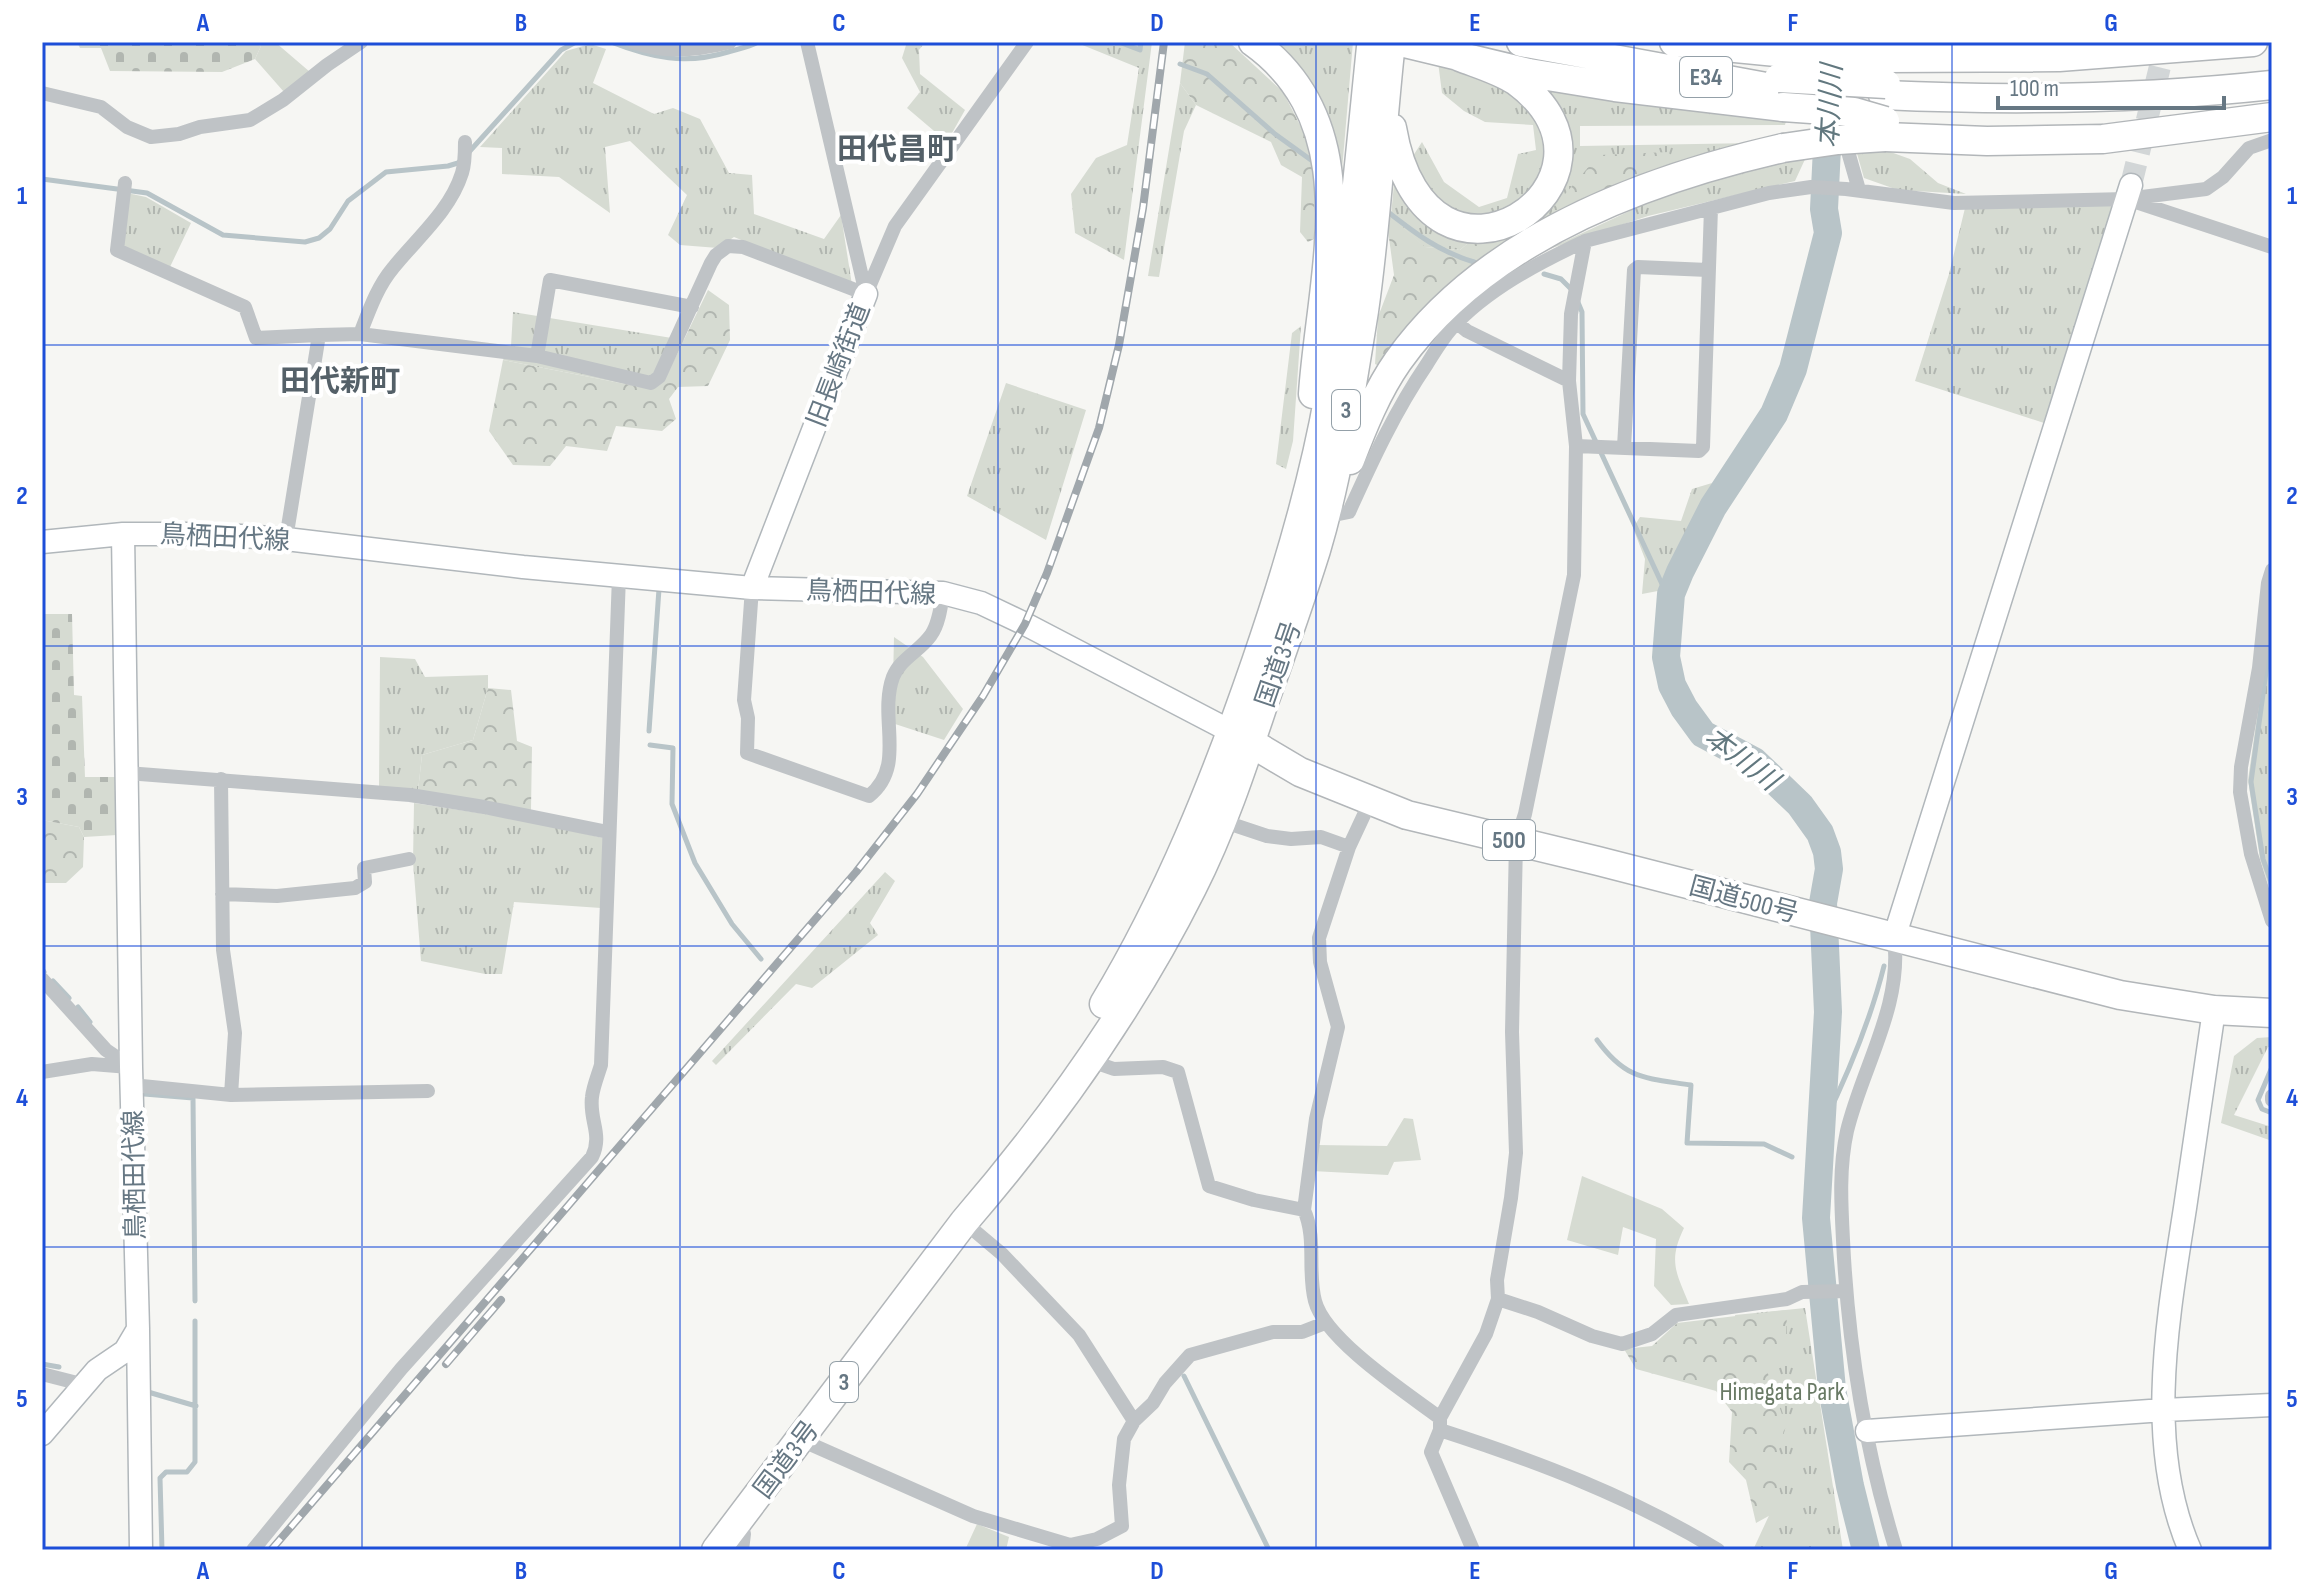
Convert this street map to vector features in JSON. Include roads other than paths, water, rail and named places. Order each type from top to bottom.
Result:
[{"type":"highway","points":[[1253,42],[1288,75],[1310,108],[1325,148],[1329,180],[1329,241],[1316,353],[1306,545]]},
{"type":"highway","name":"国道3号","points":[[1306,545],[1313,473],[1343,309],[1357,205],[1371,42]]},
{"type":"highway","points":[[1521,42],[1885,99],[2043,99],[2272,92]]},
{"type":"highway","name":"E34","points":[[1674,42],[1782,82]]},
{"type":"highway","points":[[2144,52],[2211,42]]},
{"type":"highway","points":[[1306,545],[1329,516],[1364,423],[1382,388],[1415,339],[1460,294],[1522,249],[1612,202],[1683,174],[1783,148],[1838,140],[1885,99],[2059,57],[2253,42]]},
{"type":"highway","points":[[1460,57],[1496,71],[1527,91],[1549,118],[1556,136],[1556,169],[1543,197],[1532,210],[1501,226],[1484,229],[1449,223],[1434,214],[1421,201],[1406,175],[1396,148],[1393,50],[1460,57],[1529,73],[1615,87],[1782,82]]},
{"type":"highway","name":"国道3号","points":[[716,1550],[1088,1060],[1160,948],[1193,887],[1222,821],[1241,737],[1336,464],[1364,310],[1393,50]]},
{"type":"highway","points":[[1885,99],[2272,66]]},
{"type":"highway","points":[[2159,95],[2272,85]]},
{"type":"highway","points":[[1885,99],[1939,136],[1968,141],[2103,139],[2272,117]]},
{"type":"highway","name":"国道3号","points":[[968,1218],[1059,1078],[1141,939],[1241,737]]},
{"type":"highway","name":"国道500号","points":[[1241,737],[1300,772],[1407,815],[2120,995],[2214,1010],[2272,1013]]},
{"type":"street","points":[[42,93],[101,107],[127,127],[151,137],[179,134],[200,127],[250,120],[283,100],[361,42]]},
{"type":"street","points":[[633,42],[667,49],[701,50],[730,42]]},
{"type":"street","name":"旧長崎街道","points":[[752,588],[866,294],[807,42]]},
{"type":"street","points":[[123,187],[117,250],[245,307],[256,338],[360,334],[537,356],[651,383],[659,377],[711,263],[728,246],[743,247],[866,294],[895,226],[1027,42]]},
{"type":"street","points":[[1852,189],[1849,155],[1854,42]]},
{"type":"street","points":[[1329,516],[1349,512],[1375,453],[1406,395],[1457,323],[1482,300],[1554,255],[1585,241],[1769,193],[1811,187],[1852,189],[1954,203],[2206,189],[2223,177],[2249,148],[2272,140]]},
{"type":"street","points":[[360,334],[373,301],[392,269],[438,218],[464,170],[465,142]]},
{"type":"street","points":[[2128,192],[2272,247]]},
{"type":"street","points":[[1896,1550],[1855,1374],[1846,1291],[1842,1166],[1847,1130],[1892,987],[1897,959],[1894,938],[2128,192]]},
{"type":"street","points":[[1583,445],[1699,451],[1703,447],[1711,208]]},
{"type":"street","points":[[1473,1550],[1431,1452],[1440,1424],[1486,1334],[1498,1299],[1497,1280],[1516,1153],[1512,1032],[1516,842],[1525,814],[1574,575],[1583,445],[1569,381],[1573,302],[1585,241]]},
{"type":"street","points":[[1616,446],[1634,270],[1638,267],[1708,270]]},
{"type":"street","points":[[537,356],[550,280],[692,307]]},
{"type":"street","points":[[1457,323],[1467,331],[1569,381]]},
{"type":"street","points":[[286,539],[319,335]]},
{"type":"street","name":"鳥栖田代線","points":[[141,1550],[123,534],[186,533],[286,539],[752,588],[943,593],[981,603],[1032,627],[1241,737]]},
{"type":"street","points":[[42,542],[123,534]]},
{"type":"street","points":[[2272,570],[2241,767],[2240,792],[2251,854],[2272,921]]},
{"type":"street","points":[[253,1550],[401,1369],[592,1157],[598,1143],[592,1118],[592,1096],[601,1065],[619,576]]},
{"type":"street","points":[[752,588],[744,700],[748,718],[747,753],[869,796],[878,788],[891,763],[888,720],[894,676],[932,634],[943,593]]},
{"type":"street","points":[[127,773],[410,795],[608,832]]},
{"type":"street","points":[[221,779],[223,950],[235,1033],[231,1095]]},
{"type":"street","points":[[1370,802],[1349,847],[1319,938],[1320,962],[1338,1027],[1316,1119],[1304,1210],[1311,1225],[1315,1301],[1325,1323],[1440,1424],[1635,1506],[1718,1550]]},
{"type":"street","points":[[1222,821],[1267,836],[1291,839],[1321,837],[1349,847]]},
{"type":"street","points":[[222,894],[277,896],[355,888],[365,882],[364,868],[409,859]]},
{"type":"street","points":[[42,979],[132,1076]]},
{"type":"street","points":[[2190,1550],[2179,1525],[2168,1469],[2164,1410],[2167,1326],[2214,1010]]},
{"type":"street","points":[[1088,1060],[1114,1069],[1163,1067],[1178,1072],[1209,1186],[1254,1200],[1304,1210]]},
{"type":"street","points":[[42,1072],[92,1064],[132,1076],[231,1095],[428,1091]]},
{"type":"street","points":[[968,1218],[1079,1335],[1134,1421]]},
{"type":"street","points":[[1498,1299],[1538,1312],[1592,1336],[1622,1344],[1652,1334],[1676,1315],[1787,1299],[1802,1292],[1846,1291]]},
{"type":"street","points":[[801,1440],[973,1516],[1070,1545],[1097,1539],[1122,1526],[1119,1485],[1124,1439],[1134,1421],[1153,1403],[1165,1383],[1190,1355],[1273,1332],[1302,1332],[1325,1323]]},
{"type":"street","points":[[42,1434],[97,1370],[125,1351],[138,1329]]},
{"type":"street","points":[[42,1374],[85,1385]]},
{"type":"street","points":[[1867,1431],[2272,1405]]},
{"type":"street","points":[[740,1519],[744,1534],[742,1550]]},
{"type":"waterway","points":[[469,152],[561,50],[576,42]]},
{"type":"waterway","points":[[611,42],[655,56],[683,59],[712,56],[758,42]]},
{"type":"waterway","points":[[1119,42],[1140,50],[1141,42]]},
{"type":"waterway","points":[[1180,64],[1207,74],[1275,134],[1311,160]]},
{"type":"waterway","name":"本川川","points":[[1830,87],[1824,209],[1828,233],[1793,369],[1774,414],[1713,507],[1680,572],[1671,594],[1666,657],[1672,685],[1703,734],[1754,761],[1800,805],[1820,833],[1827,852],[1829,869],[1823,903],[1828,1012],[1816,1218],[1832,1389],[1850,1486],[1866,1550]]},
{"type":"waterway","points":[[42,179],[147,193],[223,235],[305,242],[319,238],[330,229],[348,201],[386,172],[448,166],[462,159]]},
{"type":"waterway","points":[[1388,212],[1429,242],[1474,262]]},
{"type":"waterway","points":[[1544,274],[1561,279],[1573,291]]},
{"type":"waterway","points":[[1577,300],[1582,312],[1583,414],[1662,584],[1671,594]]},
{"type":"waterway","points":[[649,731],[659,589]]},
{"type":"waterway","points":[[2272,628],[2251,782],[2263,859],[2272,884]]},
{"type":"waterway","points":[[650,745],[673,748],[672,804],[695,863],[732,924],[761,959]]},
{"type":"waterway","points":[[1823,1125],[1858,1047],[1884,966]]},
{"type":"waterway","points":[[53,981],[69,998]]},
{"type":"waterway","points":[[78,1007],[90,1022]]},
{"type":"waterway","points":[[1597,1040],[1627,1070],[1649,1078],[1691,1085],[1687,1143],[1764,1144],[1792,1157]]},
{"type":"waterway","points":[[2272,1067],[2258,1100],[2262,1109],[2272,1113]]},
{"type":"waterway","points":[[144,1094],[193,1098],[195,1301]]},
{"type":"waterway","points":[[162,1550],[160,1478],[166,1472],[187,1472],[195,1462],[195,1321]]},
{"type":"waterway","points":[[42,1364],[59,1367]]},
{"type":"waterway","points":[[1184,1376],[1269,1550]]},
{"type":"waterway","points":[[148,1392],[196,1406]]},
{"type":"tunnel","points":[[2131,185],[2166,42]]},
{"type":"railway","points":[[271,1550],[856,872],[917,794],[983,696],[1025,624],[1047,573],[1099,428],[1119,345],[1143,208],[1164,42]]},
{"type":"railway","points":[[446,1364],[501,1300]]},
{"type":"district","name":"田代昌町","points":[[897,149]]},
{"type":"district","name":"田代新町","points":[[340,381]]},
{"type":"park label","name":"Himegata Park","points":[[1782,1391]]}]
